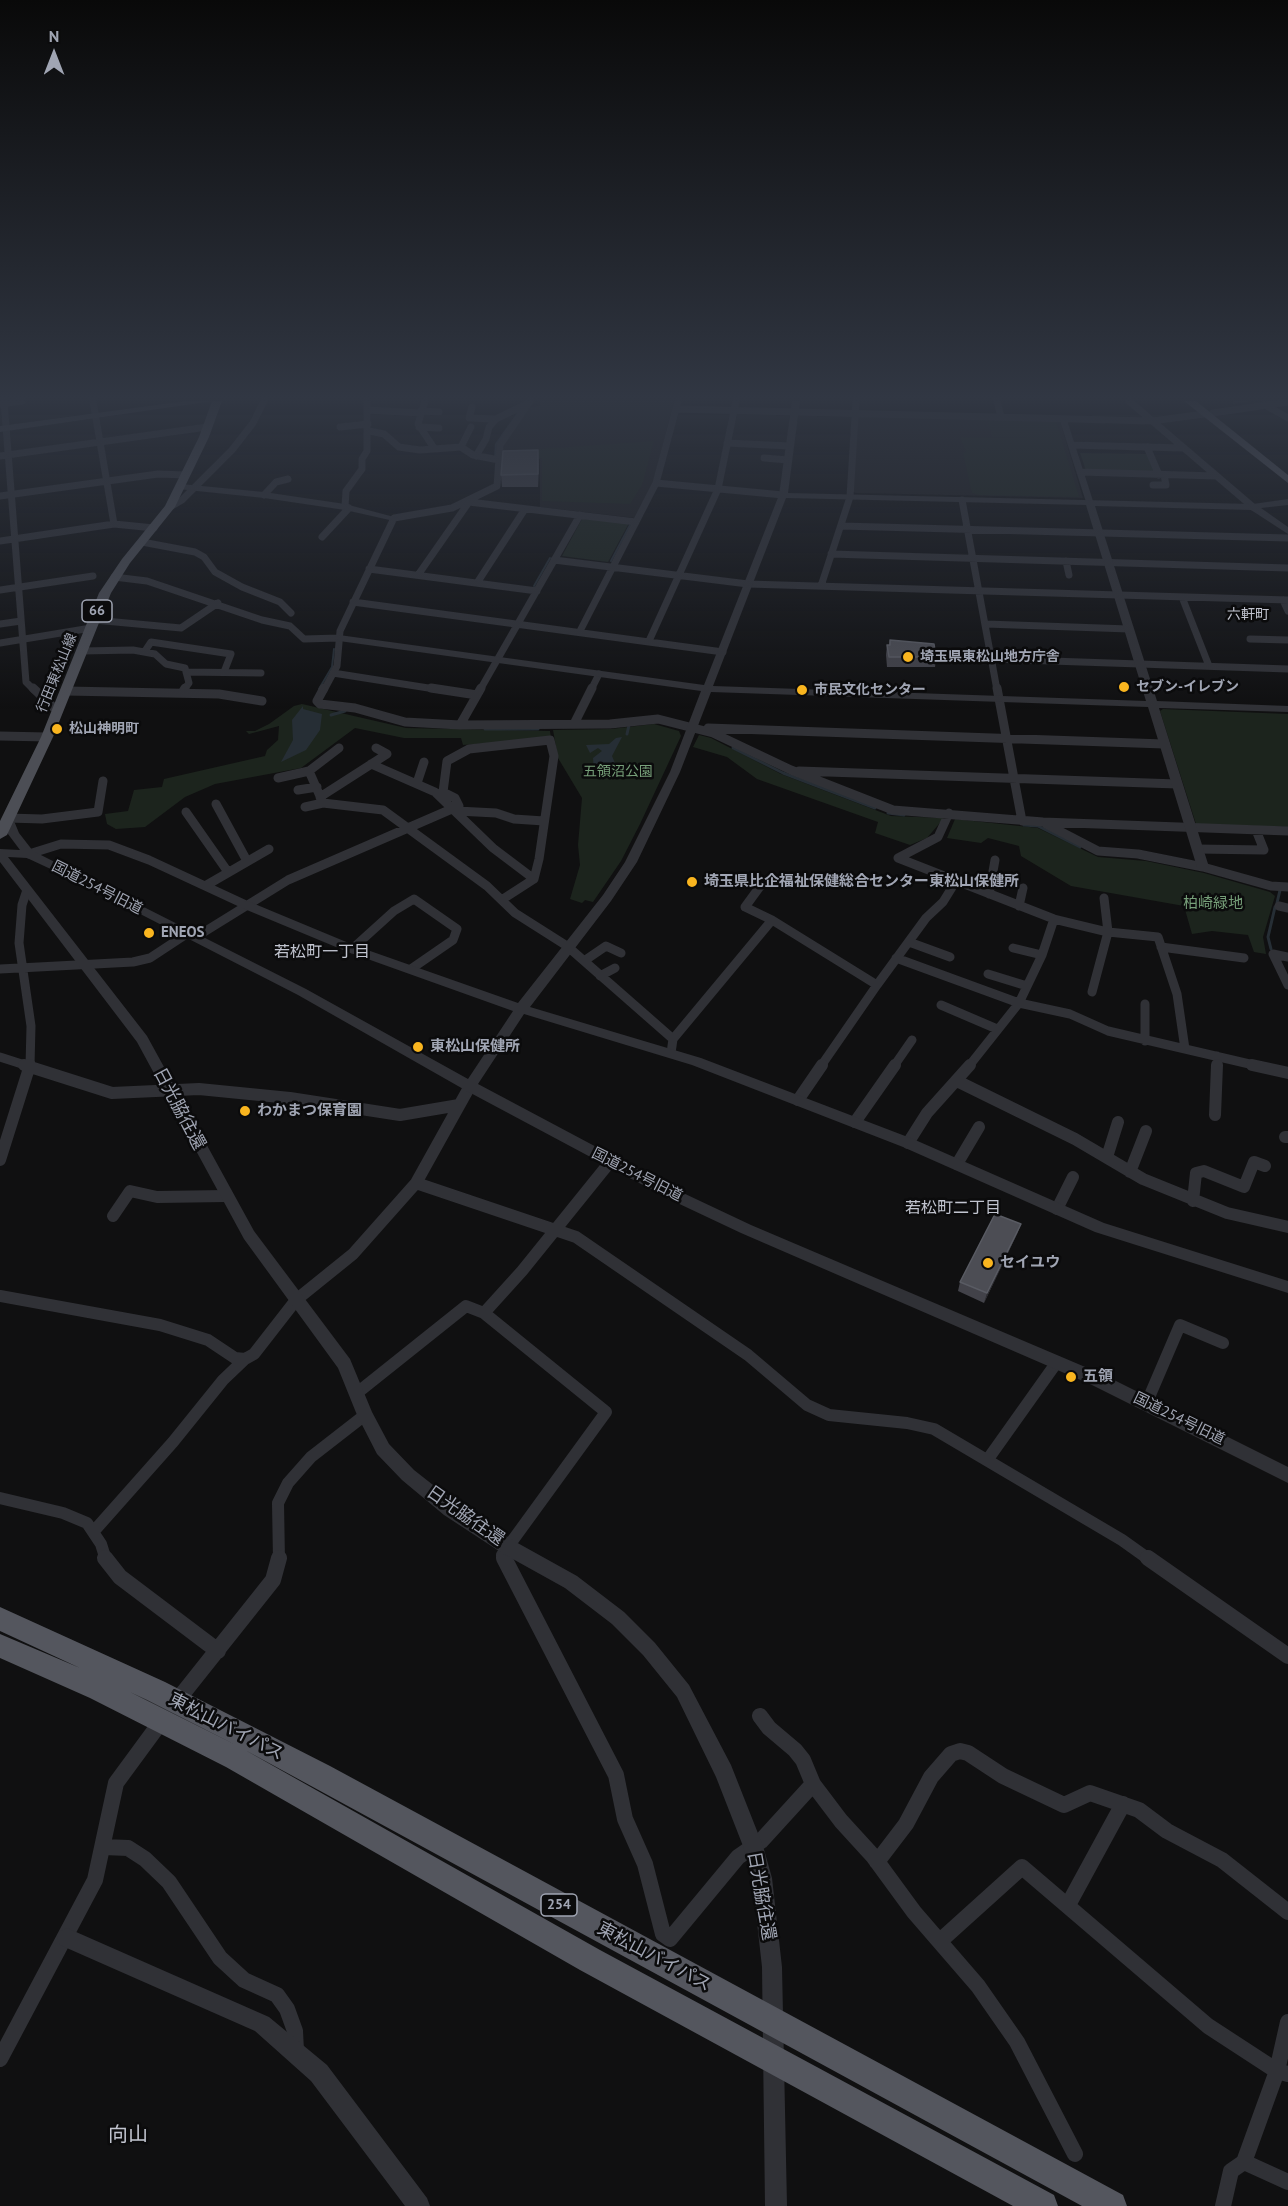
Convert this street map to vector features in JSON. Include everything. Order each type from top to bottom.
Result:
[{"type":"highway","name":"東松山バイパス","points":[[0,1619],[169,1711],[235,1758],[570,1948],[1043,2206]]},
{"type":"highway","name":"東松山バイパス","points":[[0,1646],[99,1689],[169,1711],[321,1775],[1112,2206]]},
{"type":"main road","name":"行田東松山線","points":[[0,835],[47,737],[114,577],[172,504]]},
{"type":"street","points":[[12,504],[26,682],[52,707],[59,707]]},
{"type":"street","points":[[110,504],[114,524]]},
{"type":"street","points":[[170,507],[174,504]]},
{"type":"street","points":[[326,504],[394,518],[428,514],[462,504]]},
{"type":"street","points":[[322,537],[347,507],[347,504]]},
{"type":"street","points":[[418,575],[468,504]]},
{"type":"street","points":[[487,504],[636,522]]},
{"type":"street","points":[[580,632],[645,504]]},
{"type":"street","points":[[649,641],[711,504]]},
{"type":"street","points":[[94,1530],[173,1442],[223,1380],[245,1359],[254,1354],[296,1300],[353,1254],[416,1184],[470,1086],[521,1009],[567,946],[607,898],[631,862],[675,772],[779,504]]},
{"type":"street","points":[[821,586],[848,504]]},
{"type":"street","points":[[964,504],[1022,820]]},
{"type":"street","points":[[1090,504],[1203,867]]},
{"type":"street","points":[[1129,504],[1253,507],[1274,504]]},
{"type":"street","points":[[1249,504],[1288,531]]},
{"type":"street","points":[[477,583],[525,508]]},
{"type":"street","points":[[460,725],[580,515]]},
{"type":"street","points":[[394,518],[353,602],[339,639],[337,666],[317,701],[320,704],[355,708],[405,722],[460,725],[610,724],[648,718],[713,733],[791,770],[893,810],[1043,822],[1288,831]]},
{"type":"street","points":[[0,541],[114,524],[154,528]]},
{"type":"street","points":[[841,526],[1288,538]]},
{"type":"street","points":[[142,542],[195,552],[204,557],[215,572],[242,587],[280,602],[291,613]]},
{"type":"street","points":[[831,554],[1288,568]]},
{"type":"street","points":[[554,560],[748,584],[1285,600],[1288,611]]},
{"type":"street","points":[[1066,561],[1069,575]]},
{"type":"street","points":[[369,569],[537,591]]},
{"type":"street","points":[[0,590],[93,576]]},
{"type":"street","points":[[114,577],[147,581],[218,603],[262,620],[290,626],[304,639],[339,639],[708,689],[1288,709]]},
{"type":"street","points":[[1182,597],[1209,666]]},
{"type":"street","points":[[353,602],[723,652]]},
{"type":"street","points":[[0,643],[93,624],[181,628],[218,603]]},
{"type":"street","points":[[0,624],[21,621]]},
{"type":"street","points":[[986,624],[1129,629]]},
{"type":"street","points":[[1250,639],[1288,640]]},
{"type":"street","points":[[146,651],[151,642],[231,654],[224,672]]},
{"type":"street","points":[[82,651],[146,651],[155,654],[165,664],[185,668],[189,683],[182,693]]},
{"type":"street","points":[[992,659],[1288,669]]},
{"type":"street","points":[[186,672],[261,673]]},
{"type":"street","points":[[333,673],[477,695]]},
{"type":"street","points":[[574,724],[599,674]]},
{"type":"street","points":[[66,691],[219,694],[262,701]]},
{"type":"street","points":[[693,728],[1164,744]]},
{"type":"street","points":[[0,736],[47,737]]},
{"type":"street","points":[[455,810],[459,806],[455,798],[443,792],[442,787],[447,761],[469,749],[550,740],[554,756],[534,879],[503,898]]},
{"type":"street","points":[[278,778],[308,771],[311,766],[339,748]]},
{"type":"street","points":[[305,807],[387,754],[376,748]]},
{"type":"street","points":[[417,783],[424,762]]},
{"type":"street","points":[[371,764],[435,792],[494,848],[534,879]]},
{"type":"street","points":[[278,768],[281,771],[308,771]]},
{"type":"street","points":[[791,770],[1177,784]]},
{"type":"street","points":[[308,771],[320,796]]},
{"type":"street","points":[[103,781],[98,812],[42,819],[8,818],[14,834],[29,854],[61,844],[110,845],[352,949],[521,1009],[672,1046],[798,1100],[908,1143],[1100,1228],[1288,1287]]},
{"type":"street","points":[[298,790],[383,810],[503,898],[515,913],[567,946],[672,1046]]},
{"type":"street","points":[[216,804],[247,861]]},
{"type":"street","points":[[0,969],[23,970],[150,958],[288,880],[407,828],[455,810],[505,814],[514,819],[544,820]]},
{"type":"street","points":[[186,812],[228,872]]},
{"type":"street","points":[[949,813],[938,837],[898,858],[1054,919],[1108,932],[1158,937],[1177,994],[1185,1049]]},
{"type":"street","points":[[1043,822],[1098,851],[1138,854],[1203,867],[1271,886],[1288,886]]},
{"type":"street","points":[[1197,849],[1264,850],[1256,830]]},
{"type":"street","points":[[205,886],[269,849]]},
{"type":"street","name":"国道254号旧道","points":[[0,855],[29,854],[302,992],[610,1162],[746,1229],[1147,1402],[1288,1475]]},
{"type":"street","name":"日光脇往還","points":[[0,855],[8,862],[136,1031],[249,1235],[344,1364],[365,1415],[383,1449],[408,1475],[450,1509],[508,1547],[549,1568],[618,1618],[683,1691],[708,1736],[753,1846],[768,1916],[773,2021],[776,2206]]},
{"type":"street","points":[[989,894],[995,860]]},
{"type":"street","points":[[764,881],[745,907],[772,920],[877,985]]},
{"type":"street","points":[[798,1100],[896,958],[926,918],[943,902],[956,881]]},
{"type":"street","points":[[1019,906],[1023,888]]},
{"type":"street","points":[[0,1160],[30,1066],[31,1026],[19,944],[22,905],[27,890]]},
{"type":"street","points":[[352,949],[394,911],[414,898],[458,929],[453,940],[411,969]]},
{"type":"street","points":[[1092,992],[1108,932],[1104,898]]},
{"type":"street","points":[[908,1143],[927,1113],[957,1081],[1019,1003],[1042,955],[1054,919]]},
{"type":"street","points":[[672,1046],[772,920]]},
{"type":"street","points":[[909,942],[950,957]]},
{"type":"street","points":[[584,961],[606,946],[621,952]]},
{"type":"street","points":[[1013,948],[1042,955]]},
{"type":"street","points":[[1161,948],[1244,958]]},
{"type":"street","points":[[1288,957],[1273,954],[1288,985]]},
{"type":"street","points":[[896,958],[1019,1003],[1070,1014],[1108,1031],[1288,1073]]},
{"type":"street","points":[[600,976],[615,968]]},
{"type":"street","points":[[988,974],[1027,987]]},
{"type":"street","points":[[1145,1004],[1145,1041]]},
{"type":"street","points":[[941,1005],[997,1029]]},
{"type":"street","points":[[855,1122],[912,1040]]},
{"type":"street","points":[[1215,1115],[1217,1056]]},
{"type":"street","points":[[0,1057],[112,1093],[189,1088],[290,1098],[400,1115],[459,1105]]},
{"type":"street","points":[[957,1081],[1107,1157],[1130,1172],[1193,1202],[1288,1227]]},
{"type":"street","points":[[1107,1157],[1118,1122]]},
{"type":"street","points":[[957,1164],[979,1127]]},
{"type":"street","points":[[1130,1172],[1146,1131]]},
{"type":"street","points":[[484,1312],[610,1162]]},
{"type":"street","points":[[1193,1202],[1196,1173],[1204,1171],[1244,1187],[1254,1162],[1265,1166]]},
{"type":"street","points":[[1058,1209],[1073,1177]]},
{"type":"street","points":[[416,1184],[576,1238],[748,1355],[785,1389],[807,1405],[829,1415],[907,1423],[934,1430],[988,1459],[1122,1540],[1288,1656]]},
{"type":"street","points":[[113,1216],[130,1191],[157,1197],[226,1196]]},
{"type":"street","points":[[0,1296],[159,1325],[208,1340],[235,1358],[245,1359]]},
{"type":"street","points":[[357,1393],[466,1306],[484,1312],[606,1412],[502,1555],[616,1775],[625,1819],[645,1864],[663,1934],[670,1939],[727,1869],[753,1846],[813,1784]]},
{"type":"street","points":[[1147,1402],[1180,1325],[1223,1343]]},
{"type":"street","points":[[988,1459],[1057,1362]]},
{"type":"street","points":[[0,2059],[67,1938],[95,1880],[104,1847],[110,1801],[117,1783],[169,1711],[263,1595],[278,1570],[278,1503],[288,1483],[311,1457],[365,1415]]},
{"type":"street","points":[[0,1498],[79,1518],[94,1530],[106,1560],[120,1577],[218,1651]]},
{"type":"street","points":[[760,1716],[769,1728],[795,1750],[803,1760],[813,1784],[877,1862],[914,1912],[978,1986],[1017,2042],[1075,2154]]},
{"type":"street","points":[[877,1862],[906,1824],[931,1777],[951,1754],[960,1751],[968,1753],[1003,1776],[1064,1805],[1069,1805],[1090,1793],[1139,1810],[1167,1831],[1222,1860],[1288,1912]]},
{"type":"street","points":[[1068,1905],[1123,1804]]},
{"type":"street","points":[[104,1847],[128,1848],[145,1859],[169,1882],[220,1958],[244,1980],[277,1995],[287,2009],[295,2031],[296,2051]]},
{"type":"street","points":[[940,1941],[1022,1867],[1208,2026],[1282,2073]]},
{"type":"street","points":[[67,1938],[262,2024],[296,2051],[326,2081],[419,2206]]},
{"type":"street","points":[[1223,2206],[1231,2171],[1244,2162],[1282,2073],[1288,2022]]},
{"type":"street","points":[[1244,2162],[1288,2182]]},
{"type":"shaded area","points":[[540,504],[642,504],[635,518],[540,507]]},
{"type":"shaded area","points":[[303,706],[303,709],[322,714],[320,730],[306,750],[281,762],[293,740],[292,720]]},
{"type":"shaded area","points":[[622,737],[612,756],[620,775],[613,779],[601,777],[594,771],[593,758],[602,751],[598,748],[590,753],[586,745],[609,744],[616,738]]},
{"type":"green space","points":[[583,517],[629,523],[608,562],[562,556]]},
{"type":"green space","points":[[302,704],[406,728],[550,731],[551,738],[463,745],[461,738],[404,738],[355,728],[301,768],[215,784],[185,797],[145,827],[116,829],[107,824],[105,814],[128,811],[134,790],[162,787],[164,779],[265,756],[267,750],[278,740],[279,726],[249,734],[246,731],[255,731],[294,706]]},
{"type":"green space","points":[[1163,709],[1288,714],[1288,827],[1196,824],[1160,711]]},
{"type":"green space","name":"五領沼公園","points":[[654,724],[679,731],[681,736],[640,824],[621,861],[593,902],[585,900],[582,903],[570,899],[580,865],[578,845],[582,798],[558,758],[553,730],[611,729]]},
{"type":"green space","points":[[699,735],[711,738],[781,774],[891,816],[944,818],[927,838],[910,845],[875,833],[878,822],[757,779],[727,757],[693,747]]},
{"type":"green space","name":"柏崎緑地","points":[[955,819],[1038,828],[1098,857],[1146,861],[1204,873],[1270,892],[1275,896],[1263,937],[1266,954],[1254,952],[1248,935],[1212,931],[1192,934],[1184,906],[1071,886],[1021,856],[1019,846],[988,838],[981,843],[947,838]]},
{"type":"building","points":[[890,640],[934,644],[936,657],[889,657],[887,645],[890,645]]},
{"type":"building","name":"セイユウ","points":[[995,1214],[1021,1224],[987,1293],[960,1282]]},
{"type":"waterway","points":[[611,561],[630,525]]},
{"type":"waterway","points":[[534,586],[550,558]]},
{"type":"waterway","points":[[319,689],[332,667],[334,649]]},
{"type":"waterway","points":[[331,715],[345,711]]},
{"type":"waterway","points":[[627,734],[629,725]]},
{"type":"waterway","points":[[485,729],[538,729]]},
{"type":"waterway","points":[[733,748],[783,773],[875,808]]},
{"type":"waterway","points":[[888,813],[904,815]]},
{"type":"waterway","points":[[1024,825],[1038,826],[1080,847]]},
{"type":"waterway","points":[[1277,903],[1280,890]]},
{"type":"waterway","points":[[1271,949],[1268,937],[1275,907]]},
{"type":"place","name":"埼玉県東松山地方庁舎","points":[[908,657]]},
{"type":"place","name":"セブン-イレブン","points":[[1124,687]]},
{"type":"place","name":"市民文化センター","points":[[802,690]]},
{"type":"place","name":"松山神明町","points":[[57,729]]},
{"type":"place","name":"埼玉県比企福祉保健総合センター東松山保健所","points":[[692,882]]},
{"type":"place","name":"ENEOS","points":[[149,933]]},
{"type":"place","name":"東松山保健所","points":[[418,1047]]},
{"type":"place","name":"わかまつ保育園","points":[[245,1111]]},
{"type":"place","name":"セイユウ","points":[[988,1263]]},
{"type":"place","name":"五領","points":[[1071,1377]]},
{"type":"district","name":"六軒町","points":[[1248,615]]},
{"type":"district","name":"若松町一丁目","points":[[322,952]]},
{"type":"district","name":"若松町二丁目","points":[[953,1208]]},
{"type":"district","name":"向山","points":[[128,2135]]}]
